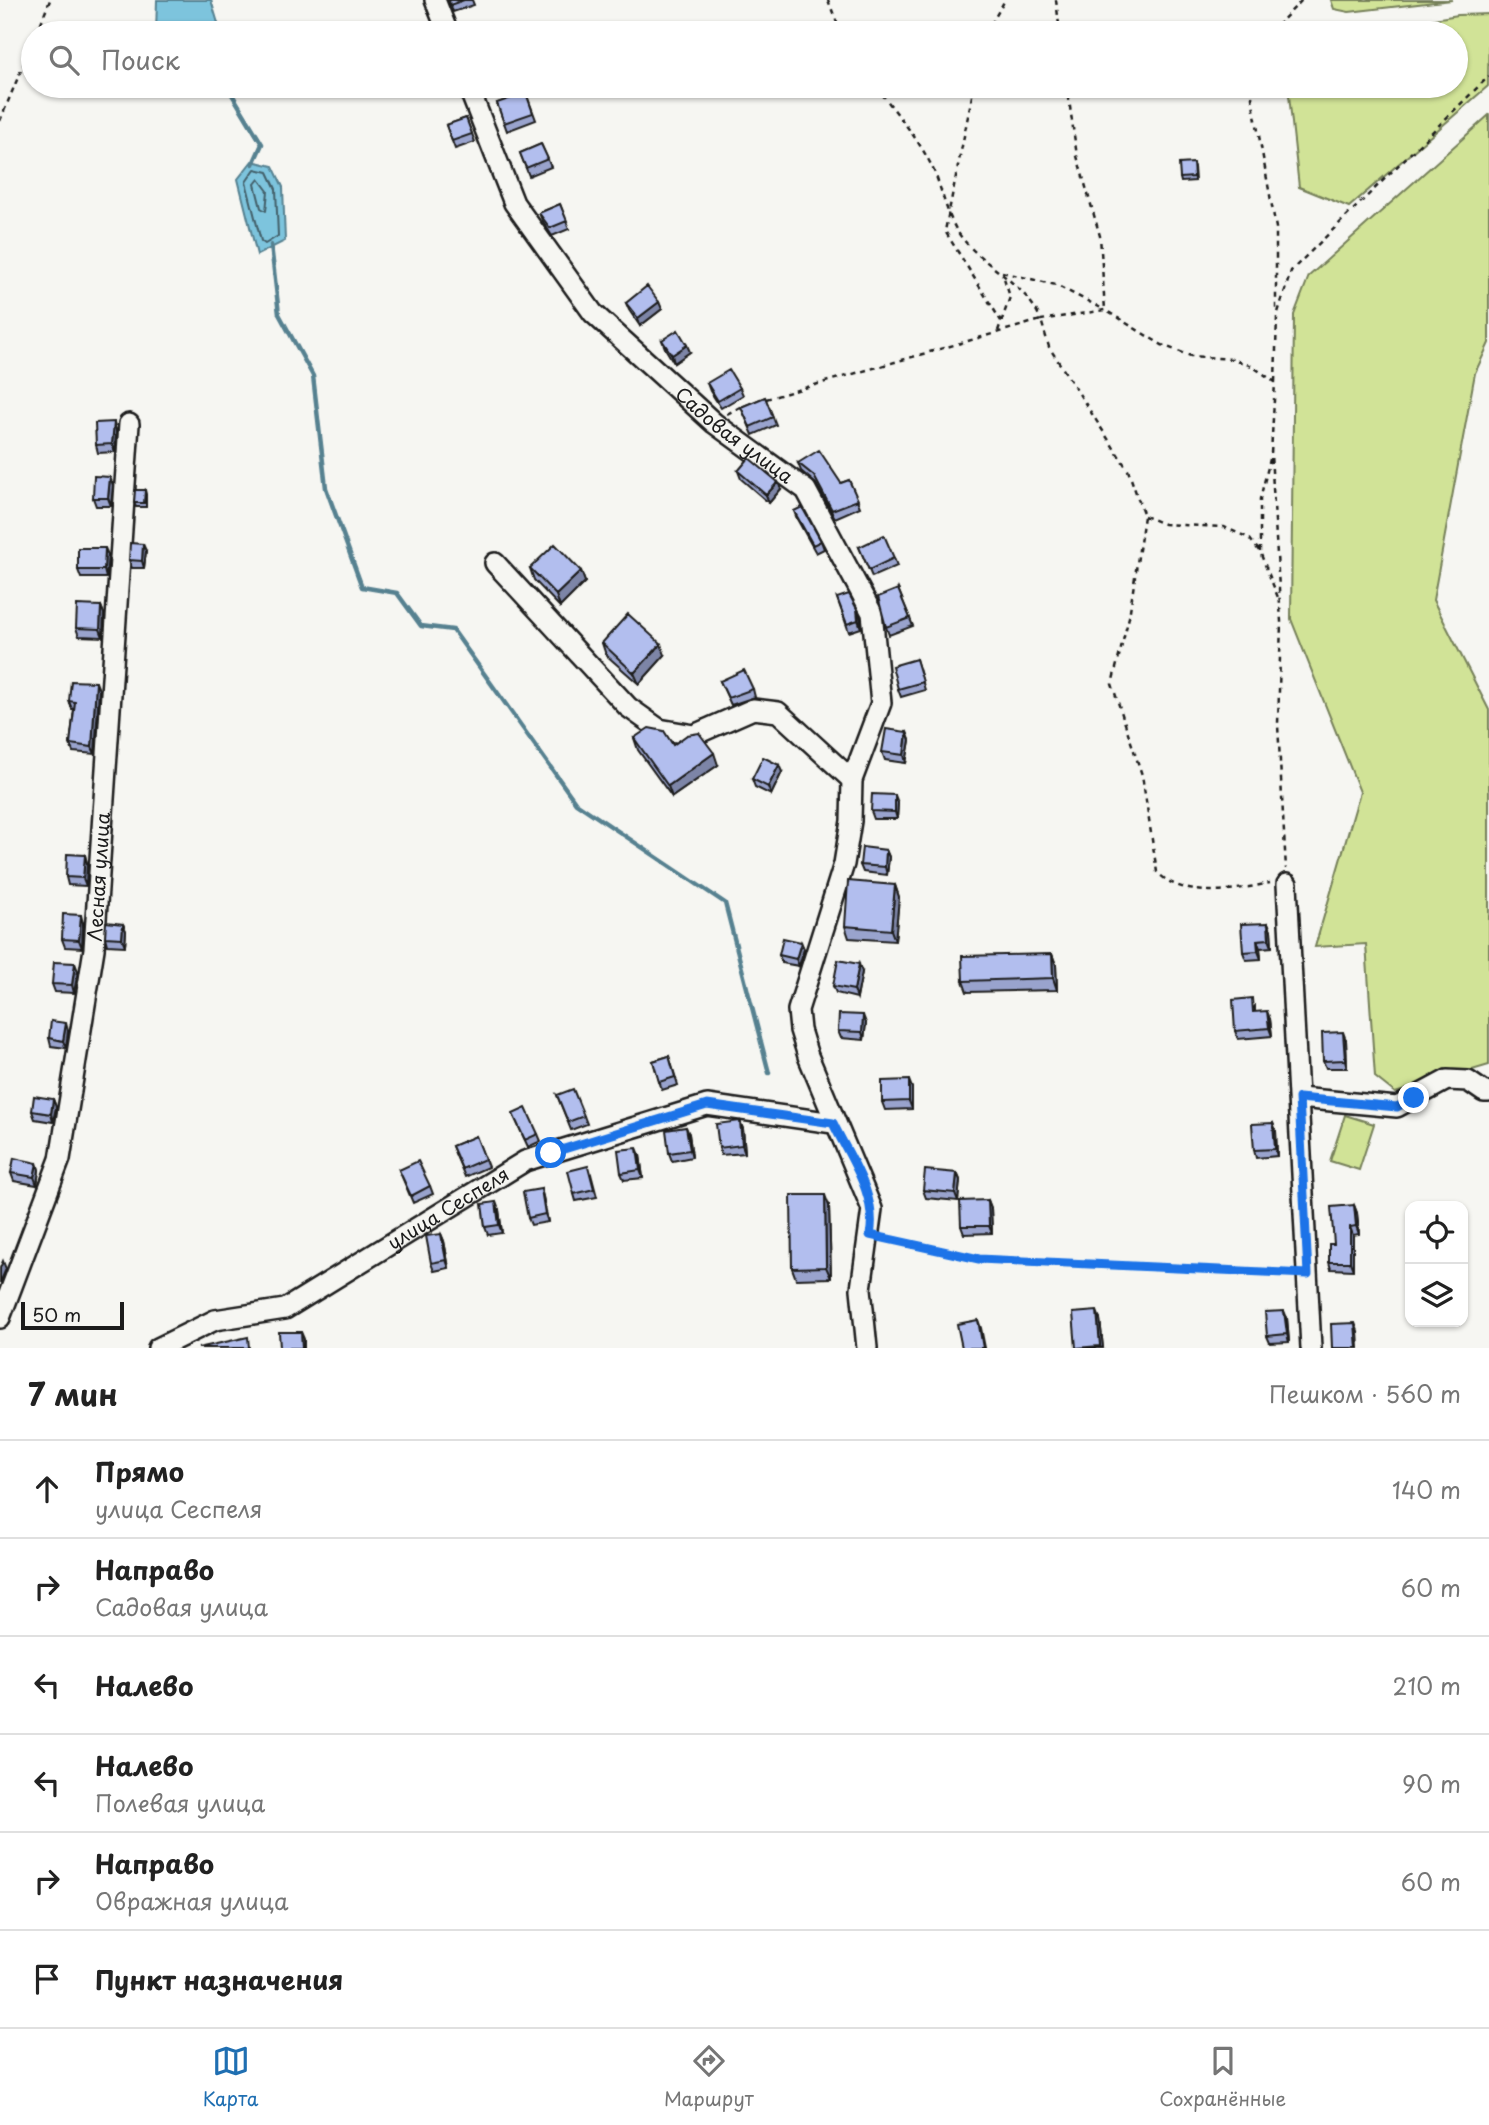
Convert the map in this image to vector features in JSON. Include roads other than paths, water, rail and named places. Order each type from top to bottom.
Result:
[{"type":"street","points":[[435,0],[443,21]]},
{"type":"street","name":"Садовая улица","points":[[473,98],[514,203],[593,313],[714,423],[806,490],[872,613],[881,704],[852,780],[844,864],[798,1010],[800,1030],[808,1056],[833,1123],[867,1191],[872,1209],[861,1289],[867,1348]]},
{"type":"street","name":"Лесная улица","points":[[0,1318],[60,1159],[94,949],[129,424]]},
{"type":"street","points":[[495,563],[628,707],[659,729],[694,735],[753,709],[778,712],[852,780]]},
{"type":"street","points":[[1287,884],[1311,1348]]},
{"type":"street","points":[[1299,1098],[1397,1107],[1447,1080],[1468,1081],[1484,1092],[1489,1091]]},
{"type":"street","name":"улица Сеспеля","points":[[158,1348],[215,1320],[285,1309],[525,1161],[707,1105],[833,1123]]},
{"type":"water","points":[[157,0],[211,0],[217,21],[156,21]]},
{"type":"water","points":[[252,161],[273,166],[283,187],[285,241],[257,255],[238,179]]},
{"type":"waterway","points":[[234,98],[262,144],[253,164]]},
{"type":"waterway","points":[[271,245],[279,314],[313,376],[326,488],[362,587],[397,593],[421,626],[453,630],[576,803],[725,903],[769,1073]]}]
